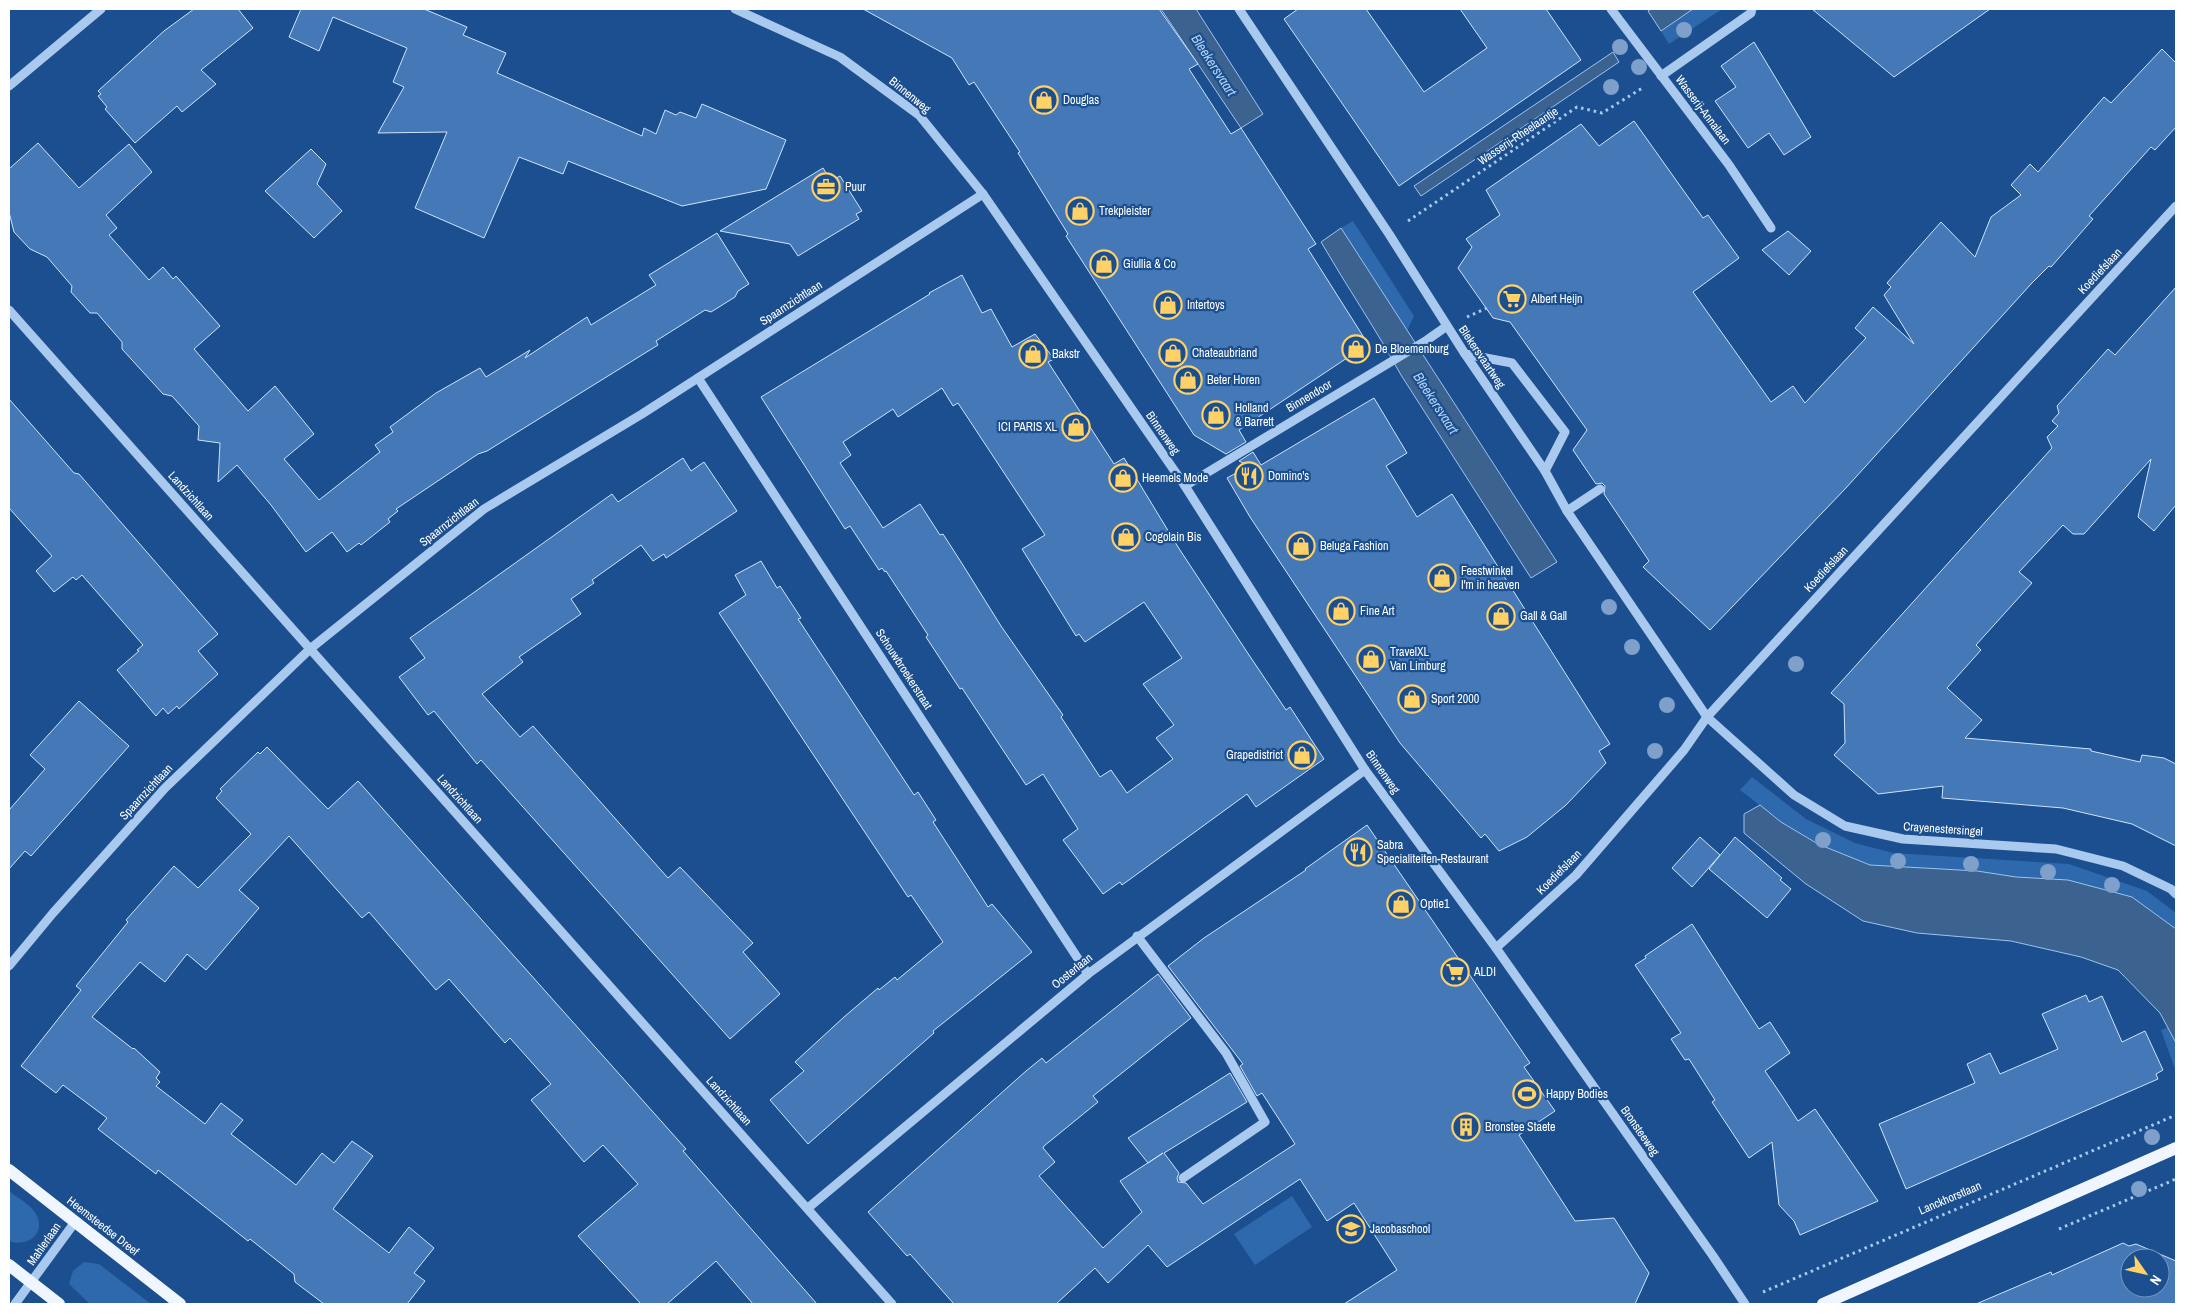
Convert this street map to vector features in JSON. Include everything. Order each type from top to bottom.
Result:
[{"type":"main road","points":[[1823,1304],[2176,1148]]},
{"type":"main road","name":"Heemsteedse Dreef","points":[[9,1170],[180,1304]]},
{"type":"main road","points":[[9,1265],[59,1304]]},
{"type":"street","points":[[9,86],[101,9]]},
{"type":"street","name":"Binnenweg","points":[[735,9],[840,57],[919,115],[982,194],[1185,486],[1365,770],[1496,948]]},
{"type":"street","name":"Blekersvaartweg","points":[[1239,9],[1389,234],[1465,354],[1545,471],[1568,511],[1707,718]]},
{"type":"street","name":"Wasserij-Annalaan","points":[[1611,9],[1729,165],[1771,228]]},
{"type":"street","points":[[1661,76],[1750,13],[1752,9]]},
{"type":"street","name":"Spaarnzichtlaan","points":[[9,966],[53,913],[165,788],[310,649],[484,509],[698,378],[982,194]]},
{"type":"street","name":"Koediefslaan","points":[[1496,948],[1576,875],[1684,750],[1707,718],[2176,206]]},
{"type":"street","name":"Landzichtlaan","points":[[9,310],[892,1304]]},
{"type":"street","name":"Binnendoor","points":[[1185,486],[1427,340],[1447,326]]},
{"type":"street","points":[[1465,354],[1512,363],[1565,432],[1545,471]]},
{"type":"street","name":"Schouwbroekerstraat","points":[[698,378],[1088,974]]},
{"type":"street","points":[[1568,511],[1600,489]]},
{"type":"street","name":"Crayenestersingel","points":[[1707,718],[1794,795],[1846,826],[1903,839],[2056,849],[2123,866],[2176,894]]},
{"type":"street","name":"Oosterlaan","points":[[808,1208],[1088,974],[1137,936],[1365,770]]},
{"type":"street","points":[[1137,936],[1226,1053],[1264,1122],[1183,1178]]},
{"type":"street","name":"Bronsteeweg","points":[[1496,948],[1744,1302]]},
{"type":"street","name":"Mahlerlaan","points":[[15,1304],[75,1222]]},
{"type":"path","name":"Wasserij-Rheelaantje","points":[[1389,234],[1577,107],[1602,113],[1661,76]]},
{"type":"path","name":"Lanckhorstlaan","points":[[1744,1302],[2176,1115]]},
{"type":"shaded area","points":[[1693,9],[1722,9],[1669,44],[1661,31]]},
{"type":"shaded area","points":[[1353,221],[1414,316],[1407,331],[1341,228]]},
{"type":"shaded area","points":[[1752,777],[1806,819],[1855,843],[1893,853],[2069,864],[2147,891],[2176,913],[2176,929],[2132,897],[2068,880],[2016,877],[1977,871],[1870,865],[1820,845],[1780,821],[1740,790]]},
{"type":"shaded area","points":[[2169,1027],[2176,1043],[2176,1072],[2161,1030]]},
{"type":"shaded area","points":[[9,1191],[29,1206],[38,1218],[39,1225],[35,1235],[21,1243],[9,1241]]},
{"type":"shaded area","points":[[1292,1196],[1312,1227],[1255,1265],[1234,1234]]},
{"type":"shaded area","points":[[84,1262],[99,1264],[151,1304],[90,1304],[69,1284],[73,1271]]},
{"type":"water","name":"Bleekersvaart","points":[[1161,9],[1196,9],[1263,114],[1241,128]]},
{"type":"water","points":[[1651,9],[1693,9],[1661,31],[1648,11]]},
{"type":"water","points":[[1613,52],[1619,62],[1421,196],[1414,186]]},
{"type":"water","name":"Bleekersvaart","points":[[1341,228],[1557,562],[1531,578],[1401,375],[1321,242]]},
{"type":"water","points":[[1760,805],[1781,822],[1818,844],[1870,865],[1977,871],[2016,877],[2068,880],[2132,897],[2176,929],[2176,1043],[2160,1013],[2118,970],[2081,957],[2011,941],[1917,933],[1863,921],[1806,884],[1744,833],[1744,814]]},
{"type":"building","points":[[194,9],[238,9],[253,28],[201,70],[216,84],[182,112],[177,106],[135,143],[105,109],[107,107],[98,96],[101,94],[98,91],[164,31]]},
{"type":"building","points":[[301,9],[424,9],[467,27],[463,35],[506,53],[497,73],[642,136],[644,128],[656,134],[665,110],[676,115],[680,112],[696,118],[702,104],[786,140],[766,189],[682,206],[568,161],[563,174],[519,157],[484,238],[415,208],[447,132],[378,133],[404,87],[393,82],[407,48],[333,17],[319,51],[289,37]]},
{"type":"building","points":[[863,9],[1159,9],[1198,64],[1189,69],[1231,134],[1241,128],[1316,244],[1308,249],[1368,344],[1239,430],[1246,442],[1226,454],[1194,435],[1066,236],[1068,234],[1018,153],[1020,152],[974,82],[969,85],[952,58]]},
{"type":"building","points":[[1298,9],[1366,9],[1424,92],[1487,48],[1460,9],[1546,9],[1581,60],[1399,186],[1284,19]]},
{"type":"building","points":[[1812,9],[1990,9],[1894,77]]},
{"type":"building","points":[[1754,42],[1811,137],[1784,155],[1769,133],[1748,148],[1715,101],[1736,87],[1721,66]]},
{"type":"building","points":[[2162,49],[2176,63],[2176,127],[2155,150],[2151,147],[2089,216],[2093,219],[2051,267],[2049,266],[2031,284],[1845,489],[1710,630],[1643,567],[1649,561],[1604,494],[1605,486],[1602,483],[1596,484],[1573,450],[1587,430],[1510,322],[1493,318],[1458,268],[1472,247],[1466,239],[1500,215],[1486,190],[1581,124],[1599,146],[1634,121],[1703,218],[1708,215],[1739,258],[1693,292],[1771,402],[1793,386],[1805,403],[1866,338],[1855,328],[1873,307],[1914,344],[1884,295],[1891,287],[1887,283],[1941,222],[1975,257],[1991,217],[2021,195],[2011,185],[2030,164],[2038,172],[2104,97],[2111,103]]},
{"type":"building","points":[[38,143],[79,188],[129,144],[152,172],[106,215],[117,228],[109,235],[149,280],[163,267],[173,279],[176,276],[220,326],[194,349],[248,411],[275,386],[314,434],[284,459],[319,500],[380,452],[375,445],[393,432],[390,427],[436,393],[480,368],[486,377],[530,350],[525,358],[587,317],[591,325],[656,285],[649,275],[717,233],[749,284],[738,291],[735,297],[711,312],[705,310],[656,341],[658,345],[487,451],[478,454],[396,509],[398,511],[388,519],[390,522],[361,545],[359,543],[347,552],[332,532],[306,552],[271,505],[237,465],[218,482],[220,443],[198,440],[199,426],[172,396],[163,394],[122,349],[122,342],[97,313],[90,313],[71,292],[72,286],[47,257],[30,249],[14,232],[9,212],[9,169]]},
{"type":"building","points":[[311,149],[326,164],[317,184],[342,211],[314,238],[265,191]]},
{"type":"building","points":[[823,168],[831,181],[840,176],[862,211],[856,214],[859,219],[798,256],[790,244],[720,231]]},
{"type":"building","points":[[1788,231],[1811,251],[1789,275],[1762,250]]},
{"type":"building","points":[[962,275],[982,313],[991,309],[1012,347],[1035,334],[1054,359],[1048,362],[1114,464],[1124,458],[1178,547],[1247,652],[1286,710],[1290,707],[1324,759],[1256,807],[1247,794],[1122,885],[1120,882],[1103,894],[1063,840],[1078,829],[1043,774],[1026,785],[962,688],[960,689],[926,637],[928,635],[886,571],[882,568],[879,570],[850,526],[845,529],[761,397],[929,293]],"holes":[[[942,388],[953,406],[958,403],[1045,535],[1022,549],[1076,636],[1079,634],[1085,642],[1144,602],[1182,658],[1143,684],[1174,725],[1156,738],[1173,759],[1127,793],[1111,770],[1100,777],[1061,717],[1063,715],[1001,626],[943,534],[940,535],[920,504],[883,528],[840,463],[851,455],[843,442],[893,409],[898,417]]]},
{"type":"building","points":[[2176,287],[2176,505],[2154,531],[2138,517],[2151,459],[2084,534],[2073,534],[2063,525],[2019,572],[2032,583],[1976,645],[1981,650],[1947,688],[1982,720],[1965,738],[2091,749],[2091,751],[2140,762],[2142,755],[2164,758],[2176,764],[2176,846],[2132,824],[2063,808],[1942,798],[1943,786],[1878,794],[1834,755],[1845,743],[1844,704],[1831,693],[2052,448],[2047,437],[2058,426],[2052,421],[2059,413],[2057,406],[2108,349],[2115,355]]},
{"type":"building","points":[[1374,398],[1407,453],[1386,466],[1417,517],[1452,494],[1610,744],[1599,751],[1606,763],[1566,805],[1527,837],[1499,851],[1485,834],[1481,838],[1400,743],[1250,517],[1227,478],[1249,466],[1239,461],[1253,452],[1261,465]]},
{"type":"building","points":[[9,399],[74,473],[79,474],[218,634],[198,651],[218,674],[179,709],[177,706],[168,714],[163,708],[156,716],[117,670],[139,651],[137,650],[143,645],[82,575],[76,580],[73,577],[54,592],[36,571],[52,556],[9,508]]},
{"type":"building","points":[[683,458],[691,471],[704,462],[737,511],[666,558],[664,554],[653,561],[641,545],[592,580],[594,583],[571,599],[581,614],[519,657],[523,662],[482,694],[520,737],[533,726],[668,878],[680,867],[753,943],[743,952],[780,994],[730,1039],[481,760],[477,764],[434,711],[428,715],[399,677],[425,658],[410,638],[612,494],[618,502]]},
{"type":"building","points":[[761,561],[777,588],[780,586],[801,618],[798,619],[914,795],[918,792],[936,820],[933,822],[988,907],[992,904],[1032,952],[933,1031],[934,1033],[808,1144],[770,1100],[804,1071],[795,1062],[878,988],[879,990],[895,977],[897,980],[943,942],[911,895],[908,897],[719,613],[746,595],[735,575]]},
{"type":"building","points":[[79,701],[129,746],[31,856],[25,851],[9,869],[9,810],[45,769],[30,755]]},
{"type":"building","points":[[267,747],[328,809],[358,781],[686,1149],[683,1151],[817,1304],[753,1304],[716,1261],[667,1304],[641,1304],[578,1236],[638,1184],[603,1145],[584,1162],[531,1100],[551,1084],[510,1038],[505,1043],[449,979],[436,990],[369,912],[362,918],[289,836],[239,890],[259,908],[206,970],[187,954],[165,982],[140,962],[92,1017],[134,1048],[160,1072],[156,1078],[160,1082],[156,1086],[205,1124],[221,1103],[243,1120],[231,1134],[296,1185],[322,1153],[334,1163],[352,1141],[373,1156],[333,1209],[389,1253],[409,1227],[434,1248],[414,1273],[425,1281],[407,1304],[324,1304],[295,1282],[294,1274],[250,1239],[248,1241],[158,1170],[156,1174],[98,1129],[107,1118],[63,1085],[56,1093],[21,1066],[81,990],[76,986],[128,922],[126,920],[174,866],[198,888],[251,834],[216,798],[222,791],[220,789],[258,752],[260,754]]},
{"type":"building","points":[[1367,825],[1530,1063],[1524,1067],[1555,1111],[1519,1135],[1575,1221],[1614,1218],[1649,1273],[1635,1304],[1344,1304],[1397,1270],[1354,1203],[1327,1221],[1300,1179],[1167,1267],[1148,1245],[1108,1283],[1095,1268],[1056,1304],[954,1304],[910,1254],[907,1256],[868,1212],[1026,1071],[1042,1058],[1046,1063],[1158,974],[1191,1018],[1093,1096],[1098,1102],[1044,1146],[1043,1148],[1055,1162],[1039,1176],[1103,1248],[1142,1212],[1120,1181],[1148,1163],[1128,1138],[1230,1073],[1247,1102],[1164,1153],[1179,1173],[1178,1182],[1186,1183],[1203,1204],[1295,1144],[1262,1093],[1257,1096],[1240,1066],[1243,1064],[1168,966],[1204,938],[1306,870]]},
{"type":"building","points":[[1700,837],[1720,855],[1692,887],[1672,868]]},
{"type":"building","points":[[1735,837],[1782,878],[1780,880],[1791,889],[1767,918],[1709,869]]},
{"type":"building","points":[[1692,924],[1759,1029],[1770,1022],[1790,1053],[1765,1071],[1798,1121],[1815,1109],[1878,1201],[1800,1235],[1794,1221],[1779,1205],[1772,1142],[1749,1158],[1712,1102],[1715,1100],[1689,1059],[1685,1060],[1671,1039],[1681,1033],[1635,965]]},
{"type":"building","points":[[2086,995],[2089,1002],[2102,996],[2122,1042],[2145,1031],[2163,1070],[2156,1074],[2158,1079],[1906,1189],[1879,1124],[1975,1083],[1967,1064],[1990,1053],[2000,1074],[2058,1049],[2042,1014]]},
{"type":"building","points":[[2123,1243],[2129,1246],[2136,1244],[2145,1248],[2120,1248],[2120,1298],[2170,1298],[2170,1258],[2176,1261],[2176,1304],[1976,1304],[2051,1272],[2052,1275]]},
{"type":"place","name":"Douglas","points":[[1044,100]]},
{"type":"place","name":"Puur","points":[[826,187]]},
{"type":"place","name":"Trekpleister","points":[[1080,211]]},
{"type":"place","name":"Giullia & Co","points":[[1104,264]]},
{"type":"place","name":"Albert Heijn","points":[[1512,299]]},
{"type":"place","name":"Intertoys","points":[[1168,305]]},
{"type":"place","name":"De Bloemenburg","points":[[1356,349]]},
{"type":"place","name":"Chateaubriand","points":[[1173,353]]},
{"type":"place","name":"Bakstr","points":[[1033,354]]},
{"type":"place","name":"Beter Horen","points":[[1188,380]]},
{"type":"place","name":"Holland & Barrett","points":[[1216,415]]},
{"type":"place","name":"ICI PARIS XL","points":[[1076,427]]},
{"type":"place","name":"Domino's","points":[[1249,476]]},
{"type":"place","name":"Heemels Mode","points":[[1123,478]]},
{"type":"place","name":"Cogolain Bis","points":[[1126,537]]},
{"type":"place","name":"Beluga Fashion","points":[[1301,546]]},
{"type":"place","name":"Feestwinkel I'm in heaven","points":[[1442,578]]},
{"type":"place","name":"Fine Art","points":[[1341,611]]},
{"type":"place","name":"Gall & Gall","points":[[1501,616]]},
{"type":"place","name":"TravelXL Van Limburg","points":[[1371,659]]},
{"type":"place","name":"Sport 2000","points":[[1412,699]]},
{"type":"place","name":"Grapedistrict","points":[[1302,755]]},
{"type":"place","name":"Sabra Specialiteiten-Restaurant","points":[[1358,852]]},
{"type":"place","name":"Optie1","points":[[1401,904]]},
{"type":"place","name":"ALDI","points":[[1455,972]]},
{"type":"place","name":"Happy Bodies","points":[[1527,1094]]},
{"type":"place","name":"Bronstee Staete","points":[[1466,1127]]},
{"type":"place","name":"Jacobaschool","points":[[1351,1229]]}]
